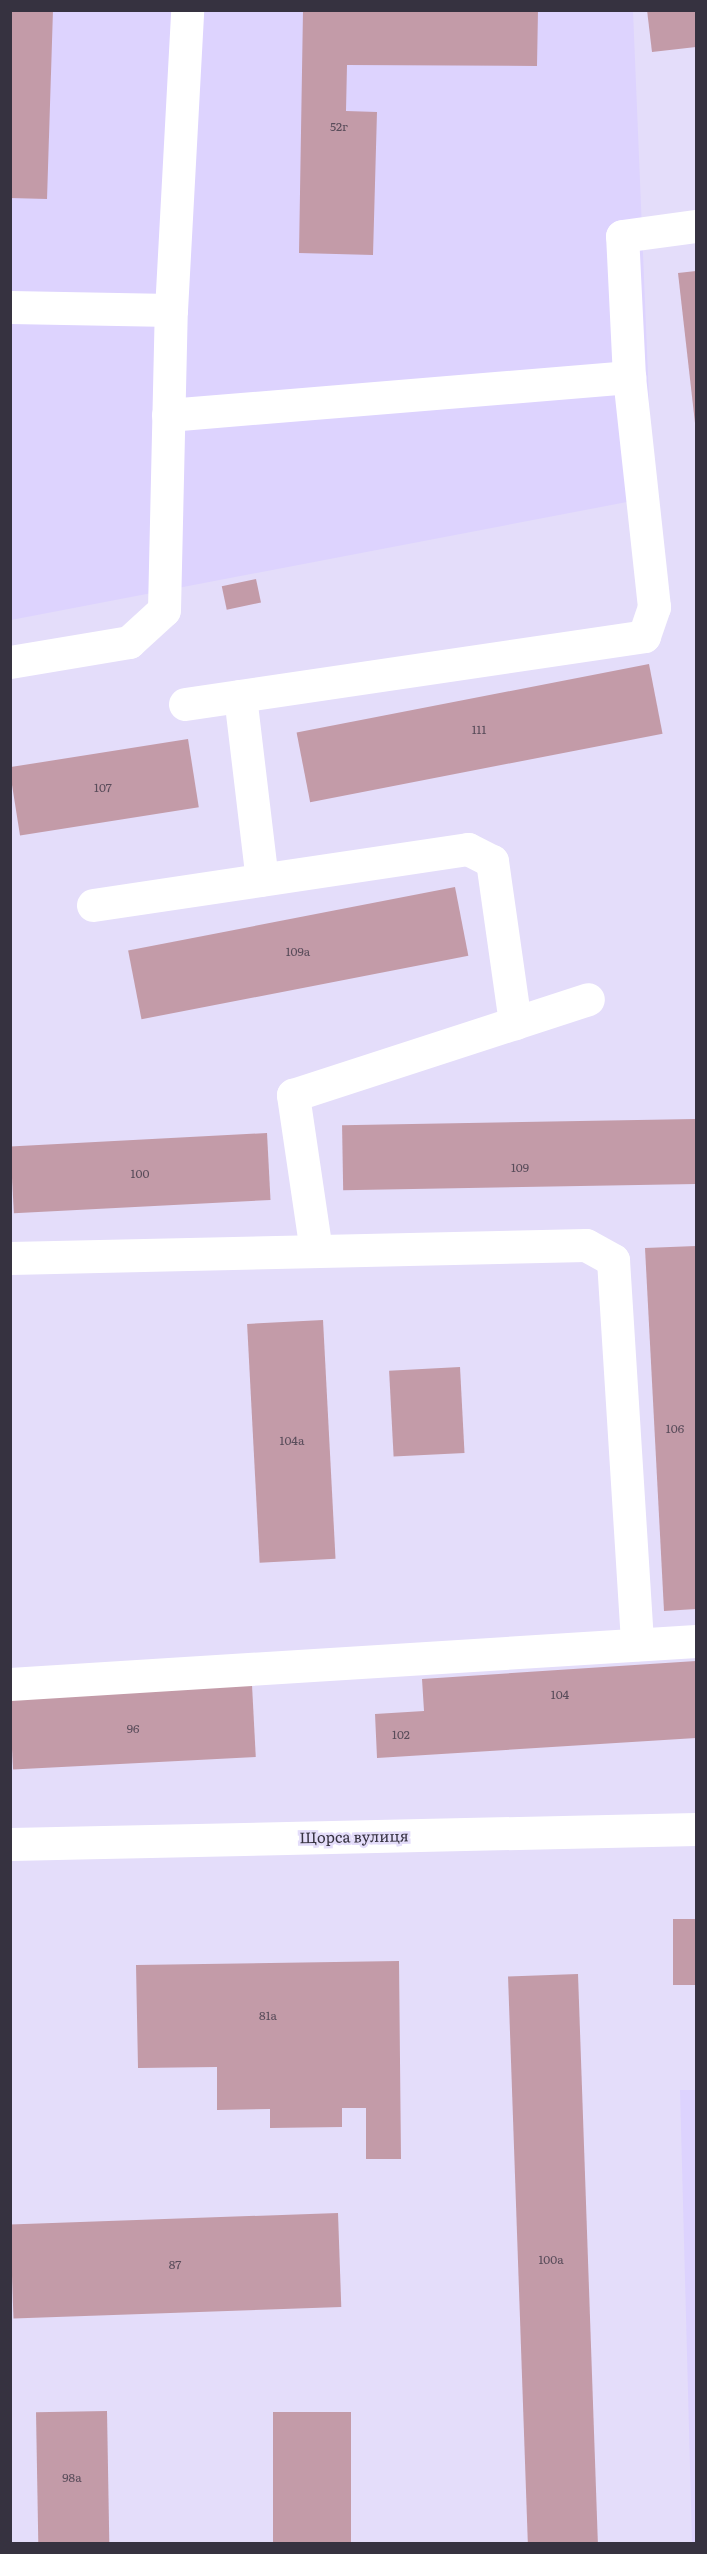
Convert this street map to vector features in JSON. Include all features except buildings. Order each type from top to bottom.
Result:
[{"type":"street","points":[[10,662],[129,642],[164,610],[171,310],[187,10]]},
{"type":"street","points":[[185,704],[644,636],[654,608],[629,377],[622,236],[696,226]]},
{"type":"street","points":[[10,307],[171,310]]},
{"type":"street","points":[[168,415],[629,377]]},
{"type":"street","points":[[240,696],[262,880]]},
{"type":"street","points":[[93,905],[468,849],[492,861],[515,1023]]},
{"type":"street","points":[[316,1251],[293,1095],[588,999]]},
{"type":"street","points":[[10,1258],[586,1245],[613,1260],[637,1644]]},
{"type":"street","points":[[10,1684],[696,1641]]},
{"type":"street","name":"Щорса вулиця","points":[[10,1844],[696,1828]]},
{"type":"shaded area","points":[[11,11],[633,11],[653,497],[11,620]]},
{"type":"shaded area","points":[[680,2090],[696,2090],[696,2544],[692,2543]]}]
